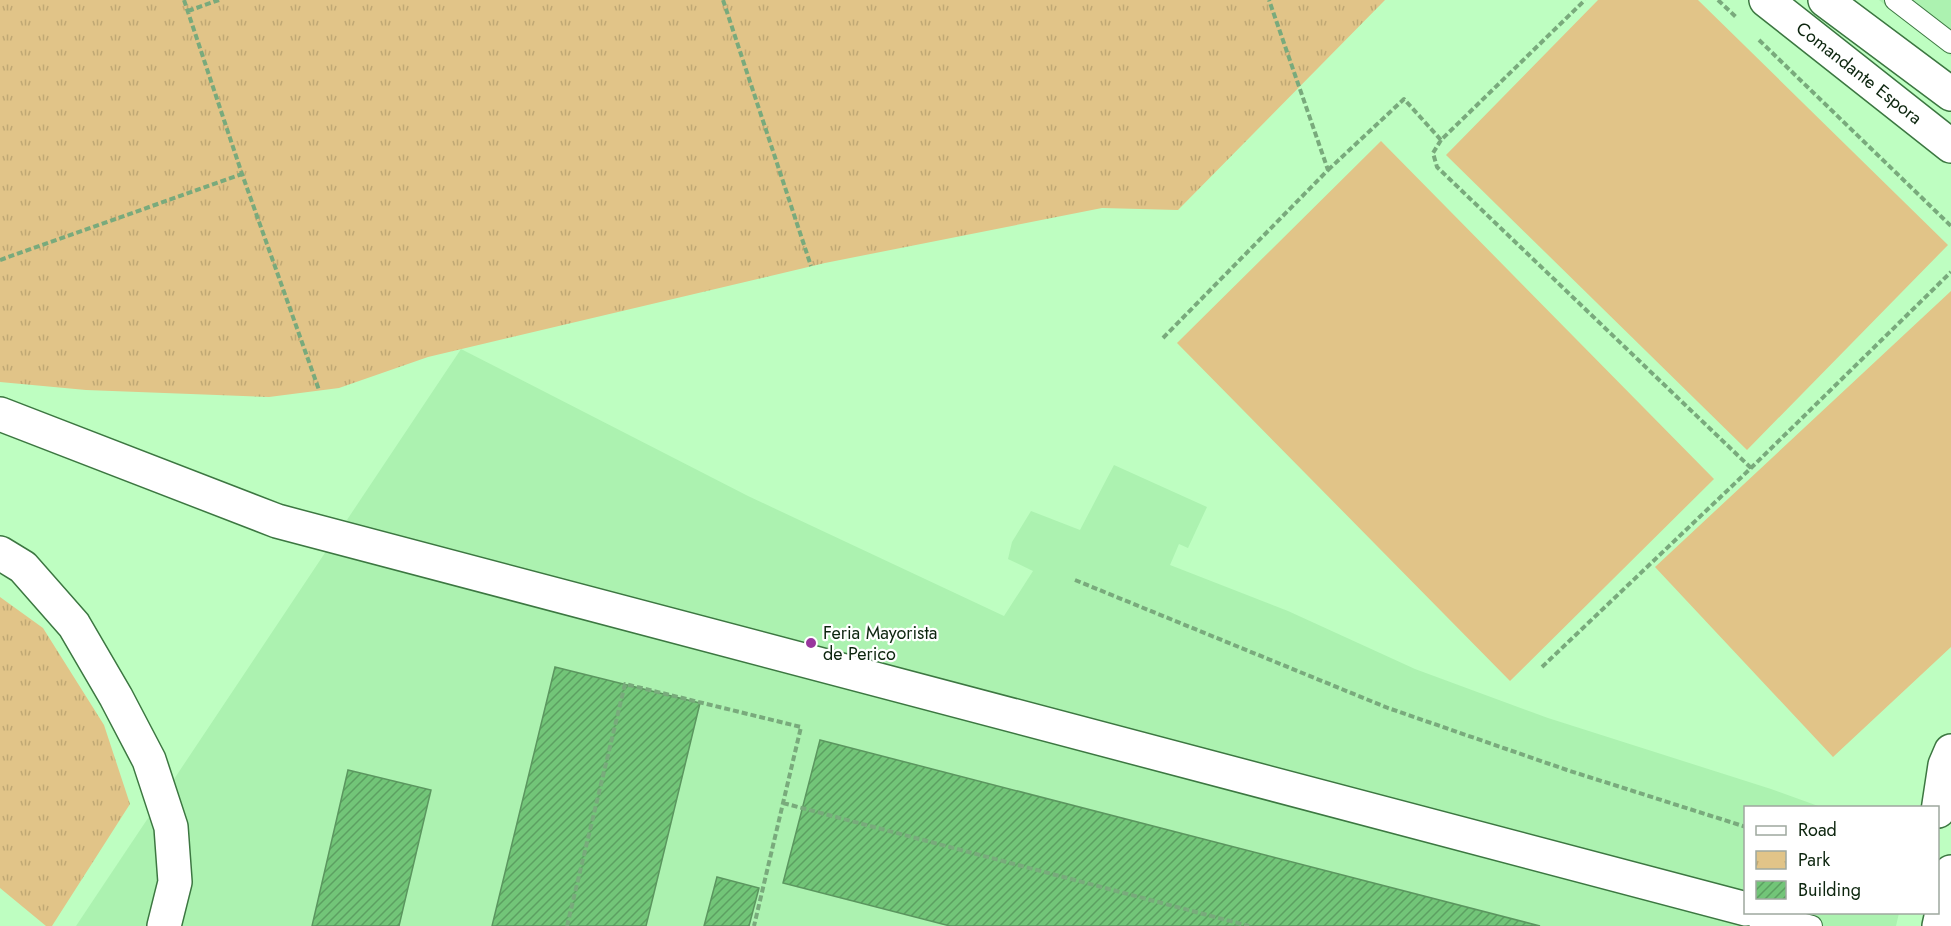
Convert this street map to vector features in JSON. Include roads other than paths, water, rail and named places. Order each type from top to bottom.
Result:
[{"type":"street","name":"Comandante Espora","points":[[1766,0],[1951,146]]},
{"type":"street","name":"Comandante Espora","points":[[1824,0],[1951,94]]},
{"type":"street","points":[[0,414],[277,520],[1744,911]]},
{"type":"street","points":[[0,553],[23,567],[74,625],[149,760],[171,827],[175,882],[164,926]]},
{"type":"street","points":[[1939,806],[1946,765],[1951,751]]},
{"type":"street","points":[[1939,926],[1951,872]]},
{"type":"lane","points":[[1895,0],[1951,43]]},
{"type":"lane","points":[[1763,916],[1812,926]]},
{"type":"place","name":"Feria Mayorista de Perico","points":[[811,643]]}]
